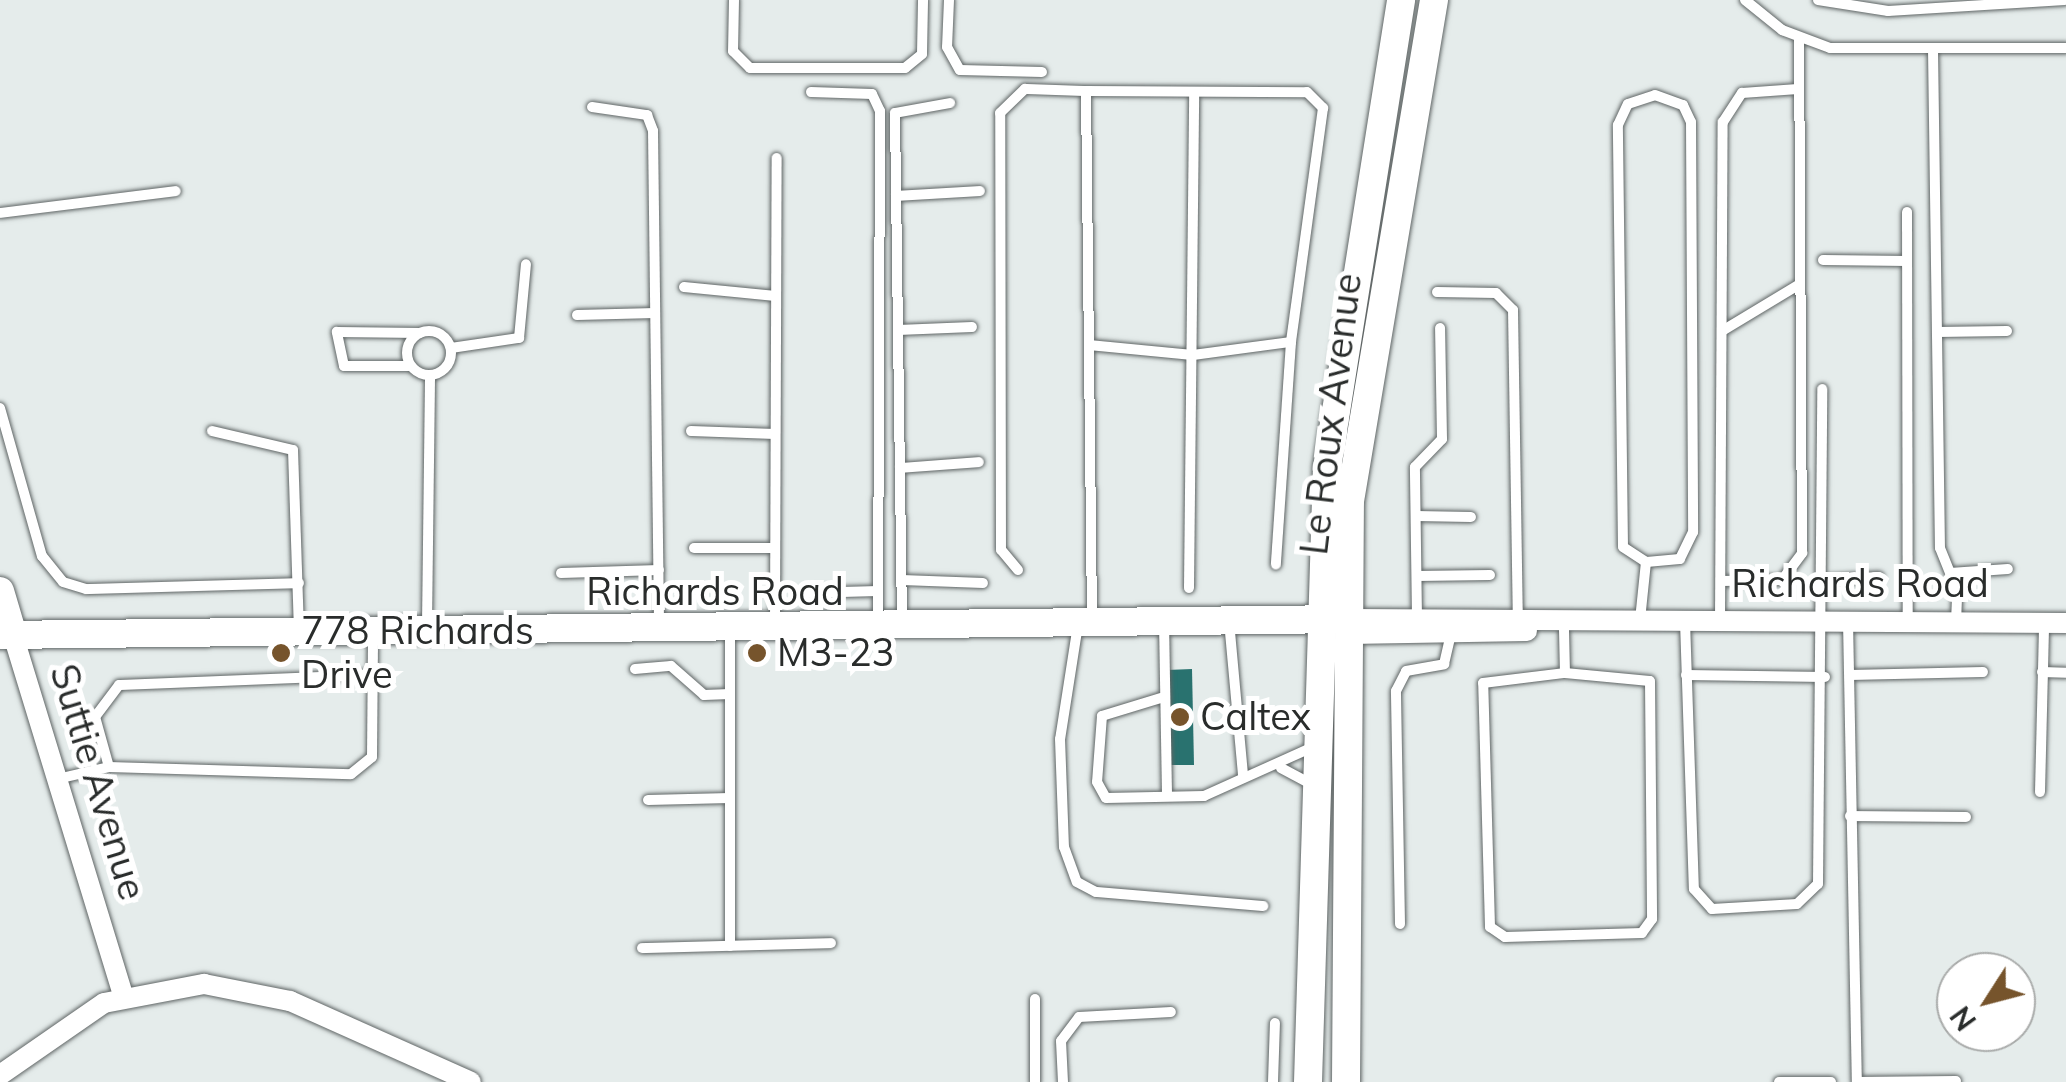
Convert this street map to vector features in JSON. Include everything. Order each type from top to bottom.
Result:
[{"type":"main road","name":"Le Roux Avenue","points":[[1308,1082],[1319,790],[1318,628],[1336,374],[1401,0]]},
{"type":"main road","name":"Le Roux Avenue","points":[[1346,1082],[1350,501],[1434,0]]},
{"type":"main road","name":"Suttie Avenue","points":[[0,591],[7,635]]},
{"type":"main road","name":"Richards Road","points":[[7,635],[1011,625],[1318,628]]},
{"type":"main road","name":"Richards Road","points":[[1164,626],[1230,632],[1349,626]]},
{"type":"street","name":"Richards Road","points":[[1349,626],[1417,618],[2066,623]]},
{"type":"street","name":"Richards Road","points":[[1349,626],[1451,632],[1564,630],[1647,620]]},
{"type":"street","name":"Suttie Avenue","points":[[7,635],[57,779],[123,995]]},
{"type":"street","points":[[0,1075],[123,995],[190,984],[261,992],[470,1082]]},
{"type":"lane","points":[[734,0],[733,51],[750,68],[905,68],[922,54],[922,0]]},
{"type":"lane","points":[[949,0],[947,46],[960,70],[1042,72]]},
{"type":"lane","points":[[1745,0],[1799,38],[1933,50],[2066,48]]},
{"type":"lane","points":[[1824,1],[1942,5],[2064,0]]},
{"type":"lane","points":[[1721,580],[1782,580],[1802,553],[1799,38]]},
{"type":"lane","points":[[1933,50],[1942,565],[1958,575],[2008,568]]},
{"type":"lane","points":[[1018,570],[1001,550],[1000,114],[1025,89],[1307,92],[1323,108],[1291,342],[1276,564]]},
{"type":"lane","points":[[1720,621],[1726,109],[1742,93],[1798,89]]},
{"type":"lane","points":[[1086,91],[1090,345],[1084,625],[1060,739],[1064,848],[1077,882],[1096,892],[1263,906]]},
{"type":"lane","points":[[811,92],[872,94],[880,111],[878,592],[890,628]]},
{"type":"lane","points":[[1189,588],[1194,92]]},
{"type":"lane","points":[[1656,95],[1678,102],[1691,122],[1693,532],[1680,559],[1646,562],[1623,547],[1618,125],[1628,104],[1656,95]]},
{"type":"lane","points":[[890,628],[902,580],[895,113],[950,104]]},
{"type":"lane","points":[[592,108],[651,122],[659,630]]},
{"type":"lane","points":[[775,629],[778,158]]},
{"type":"lane","points":[[0,213],[176,191]]},
{"type":"lane","points":[[896,196],[980,191]]},
{"type":"lane","points":[[1907,212],[1908,622]]},
{"type":"lane","points":[[1822,260],[1908,261]]},
{"type":"lane","points":[[450,348],[519,338],[526,264]]},
{"type":"lane","points":[[1722,331],[1800,284]]},
{"type":"lane","points":[[684,287],[776,296]]},
{"type":"lane","points":[[1437,292],[1496,293],[1513,310],[1518,618]]},
{"type":"lane","points":[[577,316],[655,313]]},
{"type":"lane","points":[[898,330],[972,327]]},
{"type":"lane","points":[[1417,618],[1418,456],[1442,439],[1440,328]]},
{"type":"lane","points":[[1937,332],[2007,331]]},
{"type":"lane","points":[[337,332],[442,335],[450,348],[449,364],[430,376],[410,366],[344,366],[337,332]]},
{"type":"lane","points":[[410,366],[406,350],[420,332]]},
{"type":"lane","points":[[1090,345],[1194,356],[1291,342]]},
{"type":"lane","points":[[427,632],[430,376]]},
{"type":"lane","points":[[1684,621],[1694,889],[1712,909],[1796,904],[1818,884],[1825,677],[1822,389]]},
{"type":"lane","points":[[0,408],[42,556],[63,582],[86,589],[299,583]]},
{"type":"lane","points":[[212,431],[293,450],[300,632]]},
{"type":"lane","points":[[691,431],[775,434]]},
{"type":"lane","points":[[900,468],[978,462]]},
{"type":"lane","points":[[1416,516],[1471,516]]},
{"type":"lane","points":[[694,548],[774,548]]},
{"type":"lane","points":[[1646,562],[1647,620]]},
{"type":"lane","points":[[561,573],[659,570]]},
{"type":"lane","points":[[1416,576],[1490,575]]},
{"type":"lane","points":[[1956,622],[1958,575]]},
{"type":"lane","points":[[1825,580],[1879,577]]},
{"type":"lane","points":[[902,580],[983,584]]},
{"type":"lane","points":[[806,593],[878,592]]},
{"type":"lane","points":[[1848,621],[1857,1082],[1956,1081]]},
{"type":"lane","points":[[2040,792],[2044,624]]},
{"type":"lane","points":[[1164,626],[1167,796]]},
{"type":"lane","points":[[730,630],[730,946]]},
{"type":"lane","points":[[1564,630],[1565,672]]},
{"type":"lane","points":[[57,779],[109,767],[351,774],[372,757],[372,632]]},
{"type":"lane","points":[[1230,632],[1243,775]]},
{"type":"lane","points":[[1400,924],[1396,691],[1406,672],[1444,664],[1451,632]]},
{"type":"lane","points":[[635,669],[671,666],[704,695],[730,694]]},
{"type":"lane","points":[[1565,672],[1650,682],[1652,919],[1642,933],[1505,937],[1490,927],[1483,683],[1565,672]]},
{"type":"lane","points":[[1850,675],[1983,672]]},
{"type":"lane","points":[[2042,672],[2066,673]]},
{"type":"lane","points":[[1686,675],[1825,677]]},
{"type":"lane","points":[[109,767],[95,717],[120,686],[372,676]]},
{"type":"lane","points":[[1164,697],[1106,711],[1097,782],[1114,800],[1204,796],[1243,775],[1281,768],[1319,740]]},
{"type":"lane","points":[[1281,768],[1319,790]]},
{"type":"lane","points":[[648,800],[730,798]]},
{"type":"lane","points":[[1850,816],[1966,817]]},
{"type":"lane","points":[[642,948],[831,942]]},
{"type":"lane","points":[[1035,999],[1035,1082]]},
{"type":"lane","points":[[1063,1082],[1061,1041],[1080,1017],[1171,1012]]},
{"type":"lane","points":[[1274,1082],[1275,1022]]},
{"type":"lane","points":[[1779,1082],[1831,1082]]},
{"type":"building","name":"Caltex","points":[[1192,669],[1194,765],[1169,765],[1167,670]]},
{"type":"place","name":"778 Richards Drive","points":[[281,653]]},
{"type":"place","name":"M3-23","points":[[757,653]]},
{"type":"place","name":"Caltex","points":[[1180,717]]}]
